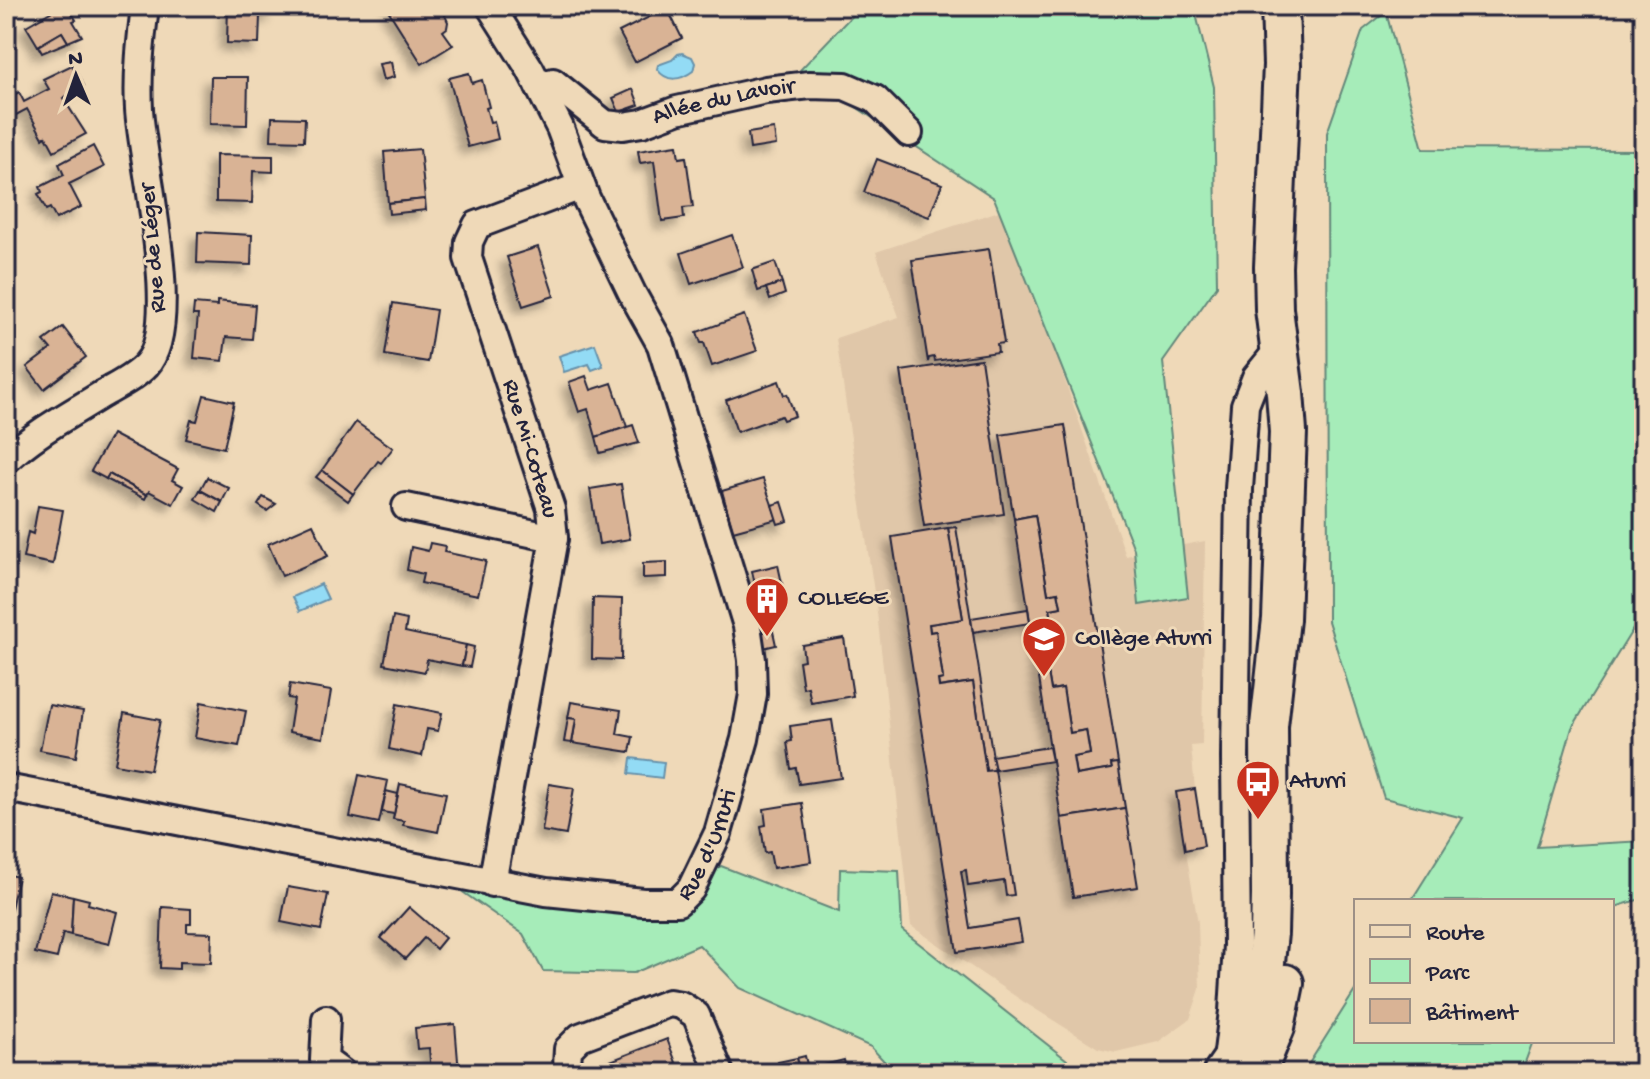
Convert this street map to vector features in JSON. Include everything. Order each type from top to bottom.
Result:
[{"type":"main road","points":[[1235,1071],[1265,972],[1270,895],[1269,726],[1281,619],[1288,432],[1274,309],[1273,267],[1283,15]]},
{"type":"street","name":"Rue de Léger","points":[[6,460],[51,425],[134,376],[148,364],[157,348],[162,306],[160,274],[139,109],[145,6]]},
{"type":"street","points":[[490,6],[530,69],[560,128],[581,186]]},
{"type":"street","name":"Allée du Lavoir","points":[[539,87],[553,82],[605,124],[623,126],[766,90],[810,85],[845,86],[875,99],[909,133]]},
{"type":"street","name":"Rue Mi-Coteau","points":[[492,883],[554,538],[551,509],[468,258],[469,242],[477,225],[581,186]]},
{"type":"street","name":"Rue d'Urruti","points":[[6,788],[492,883],[643,902],[678,902],[691,889],[718,833],[745,739],[753,694],[747,626],[661,345],[632,293],[581,186]]},
{"type":"street","points":[[1235,1071],[1233,1011],[1237,945],[1235,758],[1239,489],[1245,405],[1256,377],[1278,350]]},
{"type":"street","points":[[406,507],[554,538]]},
{"type":"street","points":[[569,1073],[568,1049],[580,1037],[669,1003],[681,1005],[696,1015],[720,1073]]},
{"type":"shaded area","name":"Collège Aturri","points":[[1005,209],[1126,556],[1205,541],[1202,745],[1191,746],[1195,789],[1176,792],[1198,923],[1200,989],[1190,1019],[1158,1042],[1116,1052],[1098,1048],[911,926],[877,612],[836,338],[899,317],[876,252]]},
{"type":"green space","points":[[861,6],[1194,6],[1214,87],[1217,286],[1163,362],[1188,597],[1139,605],[1134,549],[994,198],[800,70]]},
{"type":"green space","points":[[1386,12],[1423,149],[1644,150],[1644,493],[1638,621],[1572,728],[1537,847],[1644,841],[1644,898],[1614,907],[1614,899],[1412,899],[1463,818],[1384,798],[1328,621],[1327,133],[1363,30]]},
{"type":"green space","points":[[721,866],[839,912],[840,869],[899,871],[902,930],[1081,1071],[1102,1073],[895,1073],[871,1047],[740,988],[699,945],[634,973],[543,971],[523,934],[454,886],[654,908]]},
{"type":"green space","points":[[1354,992],[1354,1043],[1532,1043],[1521,1073],[1303,1073]]},
{"type":"water","points":[[682,53],[692,57],[695,63],[693,71],[679,78],[670,78],[657,69],[658,65]]},
{"type":"water","points":[[595,344],[603,366],[592,370],[589,364],[564,372],[559,356]]},
{"type":"water","points":[[321,584],[328,599],[300,611],[293,597]]},
{"type":"water","points":[[631,758],[664,762],[662,778],[629,774]]},
{"type":"building","points":[[61,6],[68,6],[82,36],[68,42],[62,32],[38,46],[26,26]]},
{"type":"building","points":[[228,6],[273,6],[273,15],[260,15],[259,44],[227,43]]},
{"type":"building","points":[[395,6],[428,6],[433,13],[444,13],[448,22],[443,31],[453,45],[422,64],[388,10]]},
{"type":"building","points":[[667,8],[682,38],[635,62],[619,32]]},
{"type":"building","points":[[62,32],[68,42],[42,53],[38,46]]},
{"type":"building","points":[[391,62],[394,77],[383,80],[379,64]]},
{"type":"building","points":[[72,65],[84,86],[63,98],[86,134],[54,151],[27,109],[14,116],[6,99],[19,92],[24,102],[49,89],[43,79]]},
{"type":"building","points":[[469,73],[472,83],[482,80],[489,107],[486,108],[490,122],[494,121],[498,139],[468,147],[449,78]]},
{"type":"building","points":[[211,77],[248,77],[247,125],[210,124]]},
{"type":"building","points":[[633,89],[639,105],[619,112],[613,98]]},
{"type":"building","points":[[272,117],[305,118],[304,141],[271,140]]},
{"type":"building","points":[[774,129],[776,145],[750,149],[748,133]]},
{"type":"building","points":[[677,145],[679,158],[686,157],[693,207],[683,208],[684,218],[662,221],[654,161],[640,163],[638,151]]},
{"type":"building","points":[[93,146],[104,167],[69,184],[81,207],[56,219],[50,208],[46,210],[38,194],[42,192],[40,187],[64,175],[59,164]]},
{"type":"building","points":[[420,149],[425,199],[388,203],[384,152]]},
{"type":"building","points":[[216,155],[273,156],[273,172],[253,171],[252,203],[216,202]]},
{"type":"building","points":[[877,159],[942,184],[929,217],[864,192]]},
{"type":"building","points":[[425,199],[426,210],[389,214],[388,203]]},
{"type":"building","points":[[198,232],[252,235],[251,265],[197,263]]},
{"type":"building","points":[[732,235],[743,267],[691,284],[681,253]]},
{"type":"building","points":[[538,247],[554,296],[523,306],[507,257]]},
{"type":"building","points":[[989,249],[1004,343],[997,344],[998,352],[935,361],[934,357],[929,358],[928,362],[912,260]]},
{"type":"building","points":[[775,262],[782,283],[758,291],[752,270]]},
{"type":"building","points":[[782,283],[785,294],[770,300],[766,288]]},
{"type":"building","points":[[217,301],[255,305],[252,339],[226,337],[223,361],[194,358],[198,315],[193,315],[194,304],[217,306]]},
{"type":"building","points":[[393,303],[436,310],[428,362],[385,355]]},
{"type":"building","points":[[744,315],[757,351],[712,366],[697,332]]},
{"type":"building","points":[[63,327],[86,357],[44,389],[27,367],[51,349],[44,341]]},
{"type":"building","points":[[981,359],[1004,514],[924,526],[901,371]]},
{"type":"building","points":[[586,376],[591,390],[612,383],[627,427],[596,437],[588,409],[579,412],[569,382]]},
{"type":"building","points":[[779,381],[795,416],[783,420],[781,416],[737,432],[726,400]]},
{"type":"building","points":[[204,395],[234,402],[224,448],[186,439],[191,420],[197,421]]},
{"type":"building","points":[[356,422],[393,448],[381,463],[378,461],[353,494],[322,470]]},
{"type":"building","points":[[633,425],[639,443],[600,453],[596,437]]},
{"type":"building","points":[[1065,425],[1118,763],[1111,764],[1112,769],[1076,775],[1073,757],[1090,754],[1086,730],[1070,733],[1063,688],[1051,690],[1045,655],[1057,653],[1050,609],[1061,607],[1058,592],[1048,594],[1035,515],[1014,519],[1000,435]]},
{"type":"building","points":[[112,434],[178,469],[172,480],[183,486],[173,504],[149,491],[147,495],[109,474],[106,479],[91,471]]},
{"type":"building","points":[[322,470],[353,494],[348,501],[316,477]]},
{"type":"building","points":[[109,474],[147,495],[145,499],[106,479]]},
{"type":"building","points":[[207,477],[229,488],[222,502],[200,490]]},
{"type":"building","points":[[763,479],[777,519],[733,531],[722,491]]},
{"type":"building","points":[[621,484],[630,539],[599,544],[590,489]]},
{"type":"building","points":[[200,490],[222,502],[217,512],[195,499]]},
{"type":"building","points":[[263,497],[276,504],[267,511],[258,505]]},
{"type":"building","points":[[782,502],[788,521],[778,524],[772,505]]},
{"type":"building","points":[[38,506],[63,510],[53,564],[23,558],[28,532],[33,534]]},
{"type":"building","points":[[1035,515],[1048,594],[1058,592],[1061,607],[1050,609],[1057,653],[1045,655],[1051,690],[1063,688],[1070,733],[1086,730],[1090,754],[1073,757],[1076,775],[1112,769],[1111,764],[1118,763],[1125,808],[1061,818],[1014,519]]},
{"type":"building","points":[[313,524],[328,556],[282,576],[268,544]]},
{"type":"building","points":[[956,527],[995,770],[986,771],[973,682],[939,687],[938,680],[943,679],[936,631],[930,632],[929,624],[963,619],[948,528]]},
{"type":"building","points":[[948,528],[963,619],[929,624],[930,632],[936,631],[943,679],[938,680],[939,687],[973,682],[986,771],[995,770],[1014,895],[1006,896],[1004,881],[968,886],[966,870],[961,871],[970,928],[1018,920],[1022,942],[957,952],[892,537]]},
{"type":"building","points":[[430,543],[445,546],[444,552],[486,561],[478,595],[421,583],[423,574],[407,570],[411,547],[428,551]]},
{"type":"building","points":[[667,562],[667,577],[643,578],[643,563]]},
{"type":"building","points":[[778,565],[787,606],[761,612],[752,571]]},
{"type":"building","points":[[593,598],[622,599],[621,660],[592,659]]},
{"type":"building","points":[[1028,609],[1030,623],[973,632],[971,618]]},
{"type":"building","points":[[393,617],[407,620],[405,632],[466,645],[462,666],[427,659],[425,672],[384,664]]},
{"type":"building","name":"COLLEGE","points":[[772,627],[776,645],[763,648],[759,630]]},
{"type":"building","points":[[844,638],[853,696],[811,703],[808,687],[803,688],[799,661],[804,660],[802,645]]},
{"type":"building","points":[[466,645],[474,647],[470,667],[462,666]]},
{"type":"building","points":[[290,684],[331,691],[323,738],[289,732],[294,699],[288,698]]},
{"type":"building","points":[[201,702],[246,711],[239,746],[195,738]]},
{"type":"building","points":[[571,702],[621,710],[617,734],[633,737],[630,752],[572,743],[576,719],[568,718]]},
{"type":"building","points":[[397,704],[442,713],[438,731],[427,729],[422,756],[389,749]]},
{"type":"building","points":[[49,705],[83,711],[76,757],[40,750]]},
{"type":"building","points":[[124,713],[160,720],[150,770],[115,764]]},
{"type":"building","points":[[568,718],[576,719],[572,743],[564,742]]},
{"type":"building","points":[[832,720],[841,778],[799,784],[796,768],[791,769],[787,742],[792,741],[790,726]]},
{"type":"building","points":[[1049,747],[1052,761],[995,770],[992,756]]},
{"type":"building","points":[[359,775],[388,781],[379,823],[350,817]]},
{"type":"building","points":[[400,784],[446,793],[438,832],[403,825],[404,821],[393,819]]},
{"type":"building","points":[[549,784],[574,788],[566,835],[542,831]]},
{"type":"building","points":[[1195,789],[1204,846],[1185,850],[1176,792]]},
{"type":"building","points":[[386,791],[398,794],[394,814],[382,812]]},
{"type":"building","points":[[802,803],[811,862],[773,868],[770,852],[765,853],[761,826],[766,825],[764,809]]},
{"type":"building","points":[[1125,808],[1138,887],[1073,897],[1061,818]]},
{"type":"building","points":[[6,874],[18,877],[10,913],[6,912]]},
{"type":"building","points":[[288,887],[328,894],[321,930],[281,922]]},
{"type":"building","points":[[51,891],[73,896],[71,935],[63,933],[57,958],[35,953]]},
{"type":"building","points":[[73,896],[117,912],[109,944],[71,935]]},
{"type":"building","points":[[162,907],[191,909],[191,924],[187,924],[187,932],[212,933],[211,963],[179,962],[179,969],[160,968]]},
{"type":"building","points":[[409,907],[445,938],[436,949],[424,938],[405,959],[381,938]]},
{"type":"building","points":[[455,1024],[459,1073],[431,1073],[429,1048],[417,1049],[415,1028]]},
{"type":"building","points":[[667,1039],[680,1073],[608,1073],[605,1063]]},
{"type":"building","points":[[805,1056],[808,1069],[800,1071],[797,1058]]},
{"type":"building","points":[[797,1058],[800,1071],[844,1060],[847,1073],[781,1073],[778,1062]]},
{"type":"place","name":"COLLEGE","points":[[767,638]]},
{"type":"place","name":"Collège Aturri","points":[[1044,678]]},
{"type":"place","name":"Aturri","points":[[1258,821]]}]
